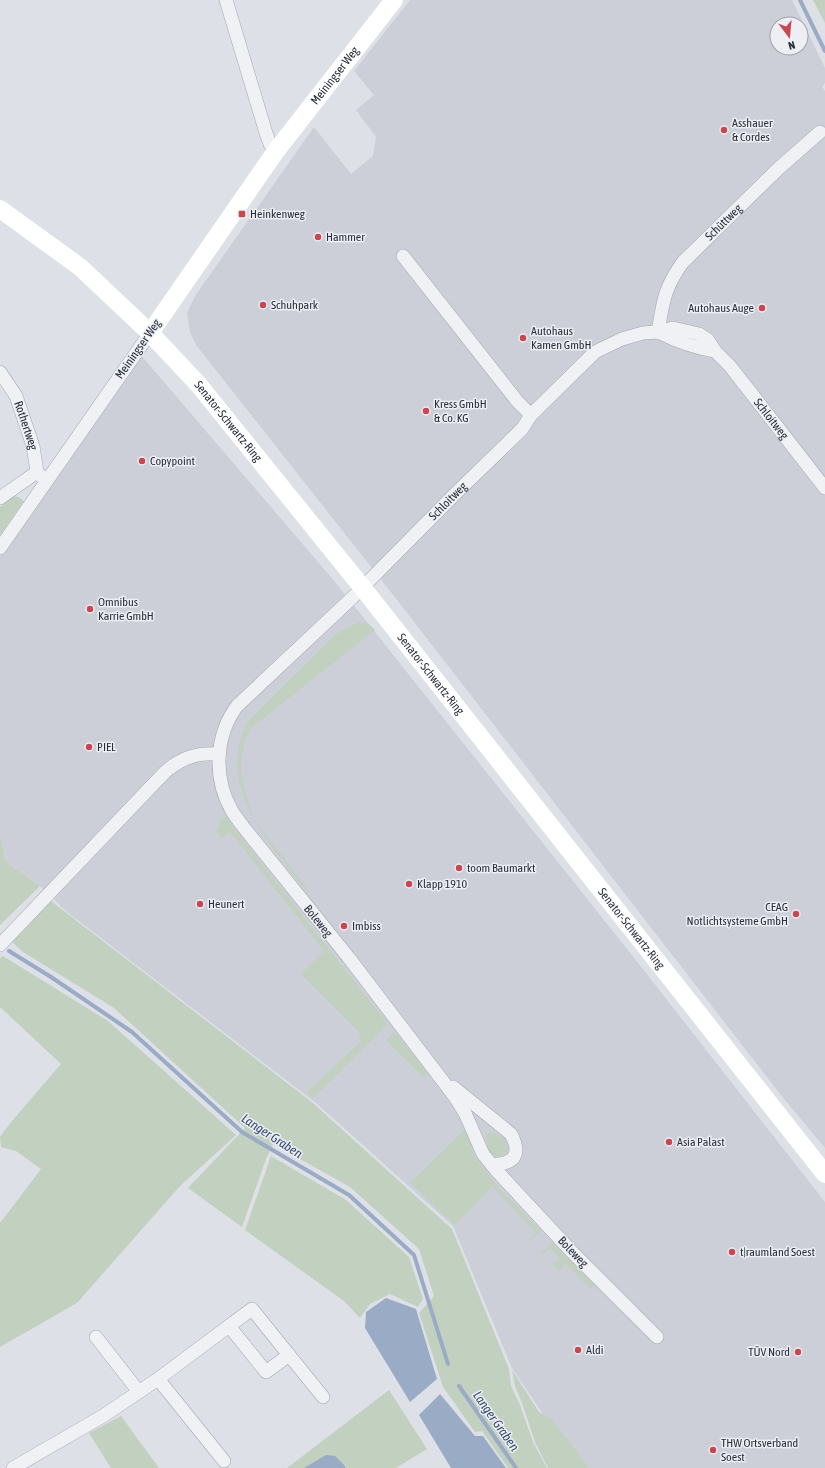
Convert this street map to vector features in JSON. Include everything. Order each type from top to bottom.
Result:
[{"type":"main road","name":"Meiningser Weg","points":[[150,333],[276,151],[394,0]]},
{"type":"main road","name":"Senator-Schwartz-Ring","points":[[0,209],[80,267],[150,333],[198,384],[362,586],[825,1174]]},
{"type":"street","points":[[226,0],[266,133],[270,144],[276,151]]},
{"type":"street","name":"Schüttweg","points":[[658,332],[665,293],[673,276],[684,262],[779,168],[820,132]]},
{"type":"street","points":[[403,256],[517,401],[531,415]]},
{"type":"street","name":"Schloitweg","points":[[362,586],[522,429],[531,415],[595,352],[608,344],[632,336],[673,328],[699,334],[708,340],[715,351],[730,366],[825,488]]},
{"type":"street","name":"Meiningser Weg","points":[[0,548],[42,476],[150,333]]},
{"type":"street","name":"Rothertweg","points":[[0,372],[16,396],[42,476]]},
{"type":"street","name":"Meiningser Weg","points":[[0,498],[42,476]]},
{"type":"street","name":"Boleweg","points":[[362,586],[352,598],[237,706],[225,725],[220,741],[219,754],[223,789],[232,811],[245,829],[349,958],[455,1097],[482,1154],[572,1252],[657,1337]]},
{"type":"street","points":[[0,945],[165,772],[177,762],[191,757],[219,754]]},
{"type":"street","name":"Boleweg","points":[[440,1077],[511,1134],[516,1144],[516,1154],[510,1161],[503,1164],[492,1165]]},
{"type":"street","points":[[14,1468],[103,1416],[139,1392],[252,1309],[324,1398]]},
{"type":"street","points":[[229,1326],[266,1372],[289,1355]]},
{"type":"street","points":[[96,1337],[139,1392]]},
{"type":"street","points":[[158,1379],[224,1461]]},
{"type":"shaded area","points":[[410,0],[792,0],[800,16],[769,16],[769,56],[809,56],[809,35],[825,68],[825,83],[822,87],[825,91],[825,1148],[780,1094],[394,596],[196,345],[190,332],[187,313],[195,296],[314,127],[351,174],[373,156],[376,137],[356,110],[374,95],[354,71]]},
{"type":"shaded area","points":[[140,354],[336,583],[635,959],[825,1202],[825,1468],[579,1468],[512,1368],[453,1226],[316,1103],[67,912],[40,886],[6,862],[0,835],[0,556]]},
{"type":"green space","points":[[813,0],[825,0],[825,23]]},
{"type":"green space","points":[[12,496],[19,497],[24,501],[0,535],[0,507]]},
{"type":"green space","points":[[357,623],[369,624],[375,630],[250,729],[245,741],[241,759],[241,774],[254,818],[250,813],[242,792],[238,770],[239,747],[247,722],[339,632]]},
{"type":"green space","points":[[226,816],[388,1024],[313,1098],[307,1092],[360,1042],[359,1032],[301,974],[324,951],[230,832],[221,839],[217,831],[220,821]]},
{"type":"green space","points":[[255,820],[307,888],[305,890],[262,833]]},
{"type":"green space","points":[[0,835],[6,862],[40,886],[0,925]]},
{"type":"green space","points":[[51,901],[313,1103],[452,1229],[509,1369],[511,1386],[520,1405],[533,1442],[547,1468],[508,1468],[482,1431],[475,1432],[443,1387],[419,1313],[434,1296],[419,1249],[350,1187],[273,1144],[266,1159],[242,1227],[188,1188],[245,1128],[114,1008],[23,952],[11,941]]},
{"type":"green space","points":[[3,956],[108,1021],[236,1135],[180,1186],[77,1303],[0,1347],[0,1223],[41,1169],[16,1151],[1,1147],[0,1137],[61,1064],[0,1007],[0,958]]},
{"type":"green space","points":[[395,1032],[428,1073],[423,1077],[386,1040]]},
{"type":"green space","points":[[465,1129],[475,1157],[500,1189],[541,1231],[530,1240],[528,1240],[536,1233],[492,1187],[455,1225],[410,1183]]},
{"type":"green space","points":[[491,1132],[505,1139],[508,1145],[507,1154],[501,1157],[492,1155],[488,1147],[487,1140],[487,1134]]},
{"type":"green space","points":[[271,1156],[346,1200],[409,1257],[423,1299],[418,1307],[390,1294],[370,1304],[360,1318],[344,1301],[245,1230]]},
{"type":"green space","points":[[552,1242],[595,1285],[590,1289],[566,1264],[559,1271],[553,1265],[560,1259],[550,1248],[542,1255],[541,1253]]},
{"type":"green space","points":[[512,1370],[539,1412],[552,1419],[589,1468],[548,1468],[535,1442],[515,1386]]},
{"type":"green space","points":[[389,1390],[427,1449],[396,1468],[287,1468]]},
{"type":"green space","points":[[121,1416],[159,1468],[111,1468],[89,1433]]},
{"type":"water","points":[[386,1298],[416,1309],[437,1379],[410,1402],[365,1328],[366,1312]]},
{"type":"water","points":[[440,1394],[475,1436],[483,1436],[506,1468],[451,1468],[419,1415]]},
{"type":"water","points":[[326,1455],[335,1456],[345,1466],[345,1468],[304,1468]]},
{"type":"waterway","points":[[800,0],[825,51]]},
{"type":"waterway","name":"Langer Graben","points":[[9,951],[51,977],[132,1032],[242,1132],[349,1195],[414,1255],[448,1364]]},
{"type":"waterway","name":"Langer Graben","points":[[459,1386],[516,1468]]},
{"type":"place","name":"Asshauer & Cordes","points":[[724,130]]},
{"type":"place","name":"Heinkenweg","points":[[242,214]]},
{"type":"place","name":"Hammer","points":[[318,237]]},
{"type":"place","name":"Schuhpark","points":[[263,305]]},
{"type":"place","name":"Autohaus Auge","points":[[762,308]]},
{"type":"place","name":"Autohaus Kamen GmbH","points":[[523,338]]},
{"type":"place","name":"Kress GmbH & Co. KG","points":[[426,411]]},
{"type":"place","name":"Copypoint","points":[[142,461]]},
{"type":"place","name":"Omnibus Karrie GmbH","points":[[90,609]]},
{"type":"place","name":"PIEL","points":[[89,747]]},
{"type":"place","name":"toom Baumarkt","points":[[459,868]]},
{"type":"place","name":"Klapp 1910","points":[[409,884]]},
{"type":"place","name":"Heunert","points":[[200,904]]},
{"type":"place","name":"CEAG Notlichtsysteme GmbH","points":[[796,914]]},
{"type":"place","name":"Imbiss","points":[[344,926]]},
{"type":"place","name":"Asia Palast","points":[[669,1142]]},
{"type":"place","name":"t|raumland Soest","points":[[732,1252]]},
{"type":"place","name":"Aldi","points":[[578,1350]]},
{"type":"place","name":"TÜV Nord","points":[[798,1352]]},
{"type":"place","name":"THW Ortsverband Soest","points":[[713,1450]]}]
